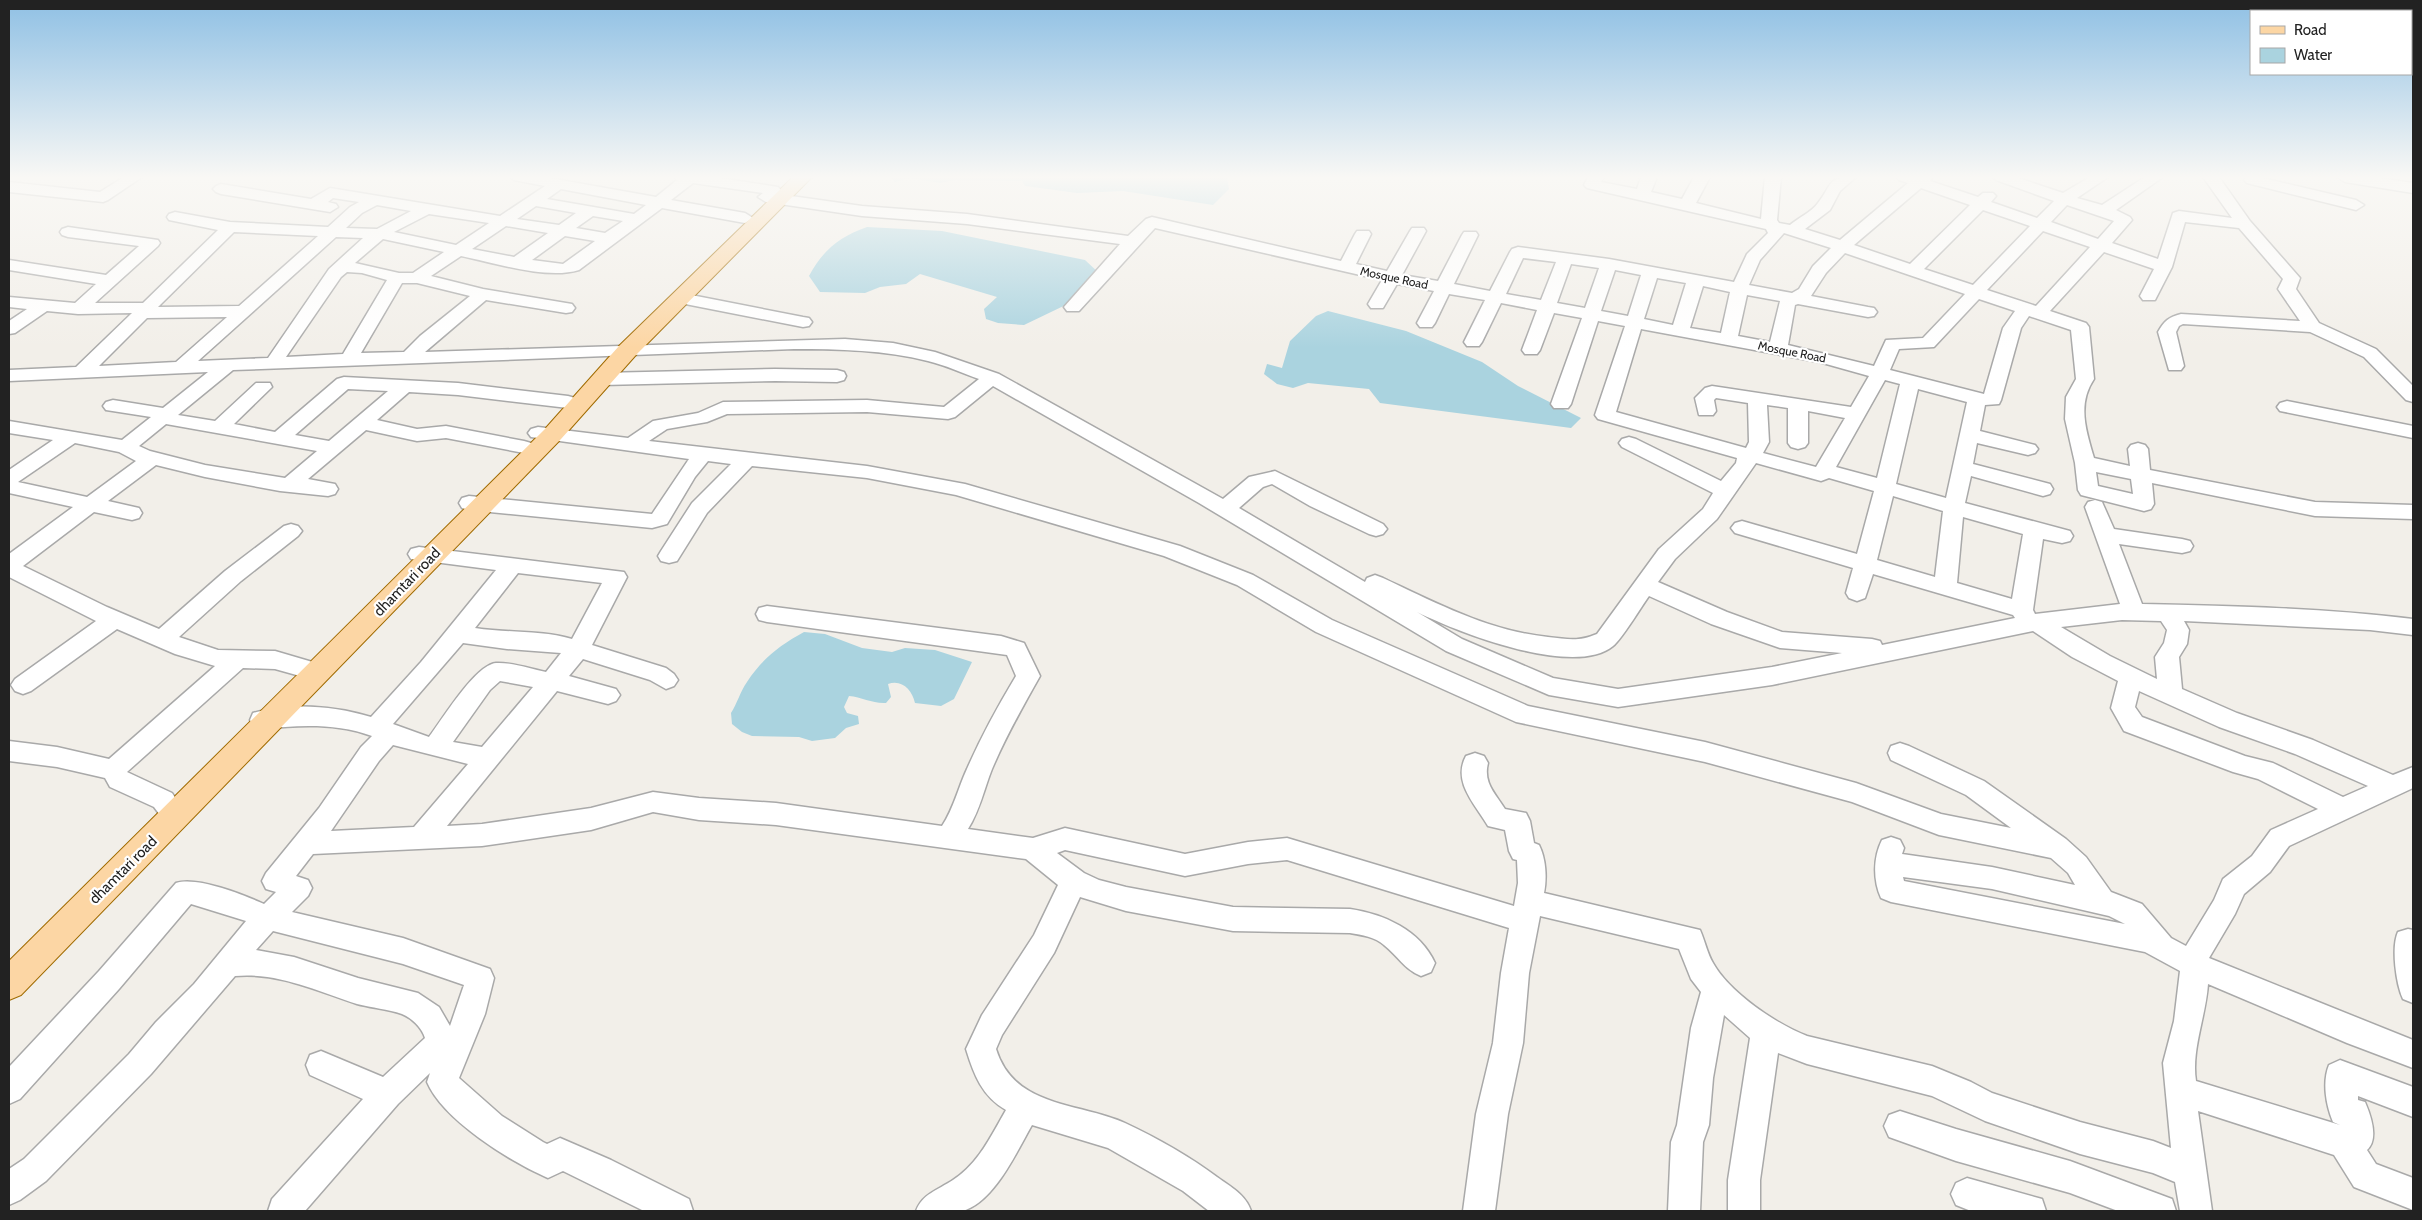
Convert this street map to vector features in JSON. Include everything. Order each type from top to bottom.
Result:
[{"type":"main road","points":[[538,438],[568,402],[620,352],[730,234]]},
{"type":"main road","name":"dhamtari road","points":[[9,984],[538,438],[602,379],[620,352],[681,298],[738,234]]},
{"type":"main road","points":[[9,958],[264,720]]},
{"type":"street","points":[[78,309],[152,243],[83,234]]},
{"type":"street","points":[[83,371],[224,234]]},
{"type":"street","points":[[181,367],[330,234]]},
{"type":"street","points":[[273,363],[335,272],[343,267],[351,256],[381,234],[517,263],[564,270],[573,266],[614,234]]},
{"type":"street","points":[[418,278],[484,234]]},
{"type":"street","points":[[517,263],[558,234]]},
{"type":"street","points":[[581,234],[608,238]]},
{"type":"street","points":[[1084,234],[1132,240]]},
{"type":"street","name":"Mosque Road","points":[[1132,240],[1139,234]]},
{"type":"street","name":"Mosque Road","points":[[1208,234],[1260,245],[1346,268],[1442,288],[1592,313],[1680,332],[1821,357],[1977,399]]},
{"type":"street","points":[[1346,268],[1363,234]]},
{"type":"street","points":[[1377,304],[1416,234]]},
{"type":"street","points":[[1728,341],[1740,287],[1752,258],[1776,234]]},
{"type":"street","points":[[1805,234],[2080,327],[2085,379],[2078,385],[2074,421],[2085,463],[2088,490],[2144,504],[2139,474],[2138,449]]},
{"type":"street","points":[[1778,349],[1787,303],[1806,292],[1819,270],[1855,234]]},
{"type":"street","points":[[1913,270],[1949,234]]},
{"type":"street","points":[[1652,271],[1604,415],[1821,475],[1880,373],[1892,344],[1928,343],[2031,234]]},
{"type":"street","points":[[2071,234],[2164,267]]},
{"type":"street","points":[[1945,588],[1954,507],[1977,399],[1992,400],[2012,328],[2111,234]]},
{"type":"street","points":[[2148,296],[2164,267],[2174,234]]},
{"type":"street","points":[[2253,234],[2292,278],[2288,290],[2313,327]]},
{"type":"street","points":[[1426,323],[1470,235]]},
{"type":"street","points":[[1073,307],[1132,240]]},
{"type":"street","points":[[1473,342],[1518,252],[1652,271],[1868,312]]},
{"type":"street","points":[[1531,350],[1565,259]]},
{"type":"street","points":[[1561,404],[1608,264]]},
{"type":"street","points":[[9,265],[110,281]]},
{"type":"street","points":[[343,267],[363,268],[398,278],[418,278],[483,294],[566,308]]},
{"type":"street","points":[[349,359],[393,283],[398,278]]},
{"type":"street","points":[[1680,332],[1696,280]]},
{"type":"street","points":[[409,357],[426,340],[483,294]]},
{"type":"street","points":[[681,298],[803,322]]},
{"type":"street","points":[[9,302],[78,309],[242,311]]},
{"type":"street","points":[[9,328],[42,306]]},
{"type":"street","points":[[2175,366],[2167,332],[2172,323],[2181,318],[2313,327],[2370,353],[2413,396]]},
{"type":"street","points":[[9,376],[349,359],[620,352],[794,344],[845,344],[893,348],[935,357],[992,378],[1225,509],[1454,645],[1549,686],[1618,698],[1772,676],[2029,619],[2134,612],[2241,614],[2413,627]]},
{"type":"street","points":[[126,447],[228,365]]},
{"type":"street","points":[[602,379],[775,375],[837,376]]},
{"type":"street","points":[[633,444],[661,424],[689,422],[715,414],[723,408],[867,406],[948,413],[992,378]]},
{"type":"street","points":[[1857,593],[1910,381]]},
{"type":"street","points":[[281,437],[344,383],[467,390],[568,402]]},
{"type":"street","points":[[220,427],[263,387]]},
{"type":"street","points":[[290,484],[404,387]]},
{"type":"street","points":[[1706,411],[1704,398],[1712,392],[1856,414]]},
{"type":"street","points":[[1293,550],[1338,565],[1459,622],[1518,642],[1583,649],[1605,640],[1668,554],[1710,514],[1746,464],[1749,455],[1759,442],[1757,399]]},
{"type":"street","points":[[1798,404],[1798,443]]},
{"type":"street","points":[[114,406],[334,448]]},
{"type":"street","points":[[2287,407],[2413,432]]},
{"type":"street","points":[[362,423],[417,435],[446,432],[633,444],[747,460],[867,472],[958,489],[1172,551],[1245,580],[1324,626],[1487,700],[1525,715],[1706,752],[1856,793],[1940,824],[2059,849]]},
{"type":"street","points":[[9,427],[126,447],[153,458],[263,482],[328,489]]},
{"type":"street","points":[[1970,435],[2028,449]]},
{"type":"street","points":[[9,479],[71,437]]},
{"type":"street","points":[[1630,443],[1725,491]]},
{"type":"street","points":[[476,504],[652,521],[660,519],[687,474],[703,454]]},
{"type":"street","points":[[153,458],[9,567],[115,620],[218,659],[236,661],[254,659],[275,660],[312,671]]},
{"type":"street","points":[[669,556],[699,508],[747,460]]},
{"type":"street","points":[[2085,463],[2315,508],[2413,512]]},
{"type":"street","points":[[1963,468],[2043,489]]},
{"type":"street","points":[[1825,470],[2034,530],[2062,536]]},
{"type":"street","points":[[1225,509],[1256,482],[1275,477],[1317,501],[1376,530]]},
{"type":"street","points":[[9,487],[132,513]]},
{"type":"street","points":[[2095,507],[2134,612]]},
{"type":"street","points":[[1742,528],[1945,588],[2029,619],[2068,645],[2130,678],[2228,720],[2403,782]]},
{"type":"street","points":[[2029,619],[2034,530]]},
{"type":"street","points":[[162,639],[233,576],[291,531]]},
{"type":"street","points":[[2106,535],[2182,546]]},
{"type":"street","points":[[422,838],[578,649],[616,577],[426,555]]},
{"type":"street","points":[[9,1189],[35,1170],[134,1070],[298,888],[276,881],[308,843],[370,754],[403,699],[458,634],[512,565]]},
{"type":"street","points":[[1644,585],[1719,618],[1780,640],[1905,648]]},
{"type":"street","points":[[2168,613],[2178,630],[2175,644],[2167,657],[2170,694]]},
{"type":"street","points":[[767,614],[895,632],[1001,644],[1016,649],[1028,676],[1002,721],[979,770],[964,814],[949,838]]},
{"type":"street","points":[[23,684],[115,620]]},
{"type":"street","points":[[458,634],[507,641],[556,643],[658,674],[666,680]]},
{"type":"street","points":[[113,770],[236,661]]},
{"type":"street","points":[[436,746],[482,684],[496,672],[551,682],[608,696]]},
{"type":"street","points":[[2130,678],[2123,708],[2133,724],[2242,765],[2264,770],[2343,809]]},
{"type":"street","points":[[264,720],[319,717],[383,730],[413,742],[488,758]]},
{"type":"street","points":[[9,751],[57,757],[113,770],[119,780],[163,800],[169,808]]},
{"type":"street","points":[[1900,752],[1975,788],[2059,849],[2078,865],[2102,902]]},
{"type":"street","points":[[1475,763],[1472,772],[1474,785],[1485,797],[1497,818],[1517,821],[1522,851],[1530,853],[1532,883],[1515,973],[1508,1043],[1492,1114],[1479,1211]]},
{"type":"street","points":[[2196,1211],[2183,1126],[2182,1091],[2178,1063],[2189,1021],[2195,956],[2225,906],[2233,887],[2261,864],[2280,838],[2403,782]]},
{"type":"street","points":[[308,843],[482,835],[591,819],[653,802],[699,809],[776,814],[1032,849],[1065,839],[1185,865],[1248,853],[1287,850],[1527,911],[1690,939],[1701,970],[1716,989],[1756,1026],[1766,1031],[1808,1050],[1932,1081],[1960,1092],[1985,1106],[2080,1138],[2153,1157],[2190,1171]]},
{"type":"street","points":[[1032,849],[1074,880],[1093,890],[1126,900],[1233,919],[1350,921],[1369,924],[1393,934],[1421,963]]},
{"type":"street","points":[[2163,948],[2132,912],[2102,902],[1890,855],[1891,890],[2150,941],[2163,948],[2195,965],[2357,1033],[2413,1054]]},
{"type":"street","points":[[1074,880],[1044,944],[992,1025],[981,1049],[988,1072],[1004,1092],[1041,1114],[1121,1138],[1194,1180],[1235,1211]]},
{"type":"street","points":[[9,1089],[109,980],[186,891],[240,906],[269,918],[403,951],[480,978],[470,1014],[442,1082],[485,1125],[515,1145],[548,1162],[560,1154],[600,1171],[677,1211]]},
{"type":"street","points":[[2413,942],[2408,941],[2413,990]]},
{"type":"street","points":[[228,964],[240,962],[288,967],[357,991],[412,1005],[435,1022],[441,1043],[387,1094],[284,1211]]},
{"type":"street","points":[[1684,1211],[1687,1142],[1693,1124],[1706,1028],[1716,989]]},
{"type":"street","points":[[1744,1211],[1744,1180],[1766,1031]]},
{"type":"street","points":[[321,1066],[387,1094]]},
{"type":"street","points":[[2182,1091],[2269,1120],[2344,1142],[2358,1138],[2354,1113],[2344,1111],[2340,1075],[2413,1102]]},
{"type":"street","points":[[932,1211],[980,1179],[995,1161],[1014,1123],[1027,1105]]},
{"type":"street","points":[[1900,1126],[1956,1145],[2070,1177],[2160,1211]]},
{"type":"street","points":[[2344,1142],[2366,1176],[2413,1194]]},
{"type":"street","points":[[1967,1194],[2030,1211]]},
{"type":"water","points":[[956,234],[1085,260],[1100,274],[1076,300],[1024,325],[998,323],[986,319],[984,309],[997,297],[920,274],[906,284],[880,287],[865,293],[820,292],[809,276],[826,252],[848,235]]},
{"type":"water","points":[[1328,311],[1406,331],[1482,362],[1518,386],[1581,418],[1571,428],[1380,403],[1369,389],[1308,383],[1293,388],[1277,384],[1264,374],[1267,364],[1282,368],[1290,341],[1316,316]]},
{"type":"water","points":[[804,632],[825,634],[862,648],[892,652],[905,648],[935,650],[972,662],[954,699],[941,706],[915,703],[906,687],[902,684],[893,683],[888,684],[891,697],[886,703],[849,696],[844,707],[847,713],[858,716],[859,724],[846,728],[835,738],[812,741],[799,737],[752,736],[742,732],[732,724],[731,713],[745,686],[759,666],[772,653]]}]
